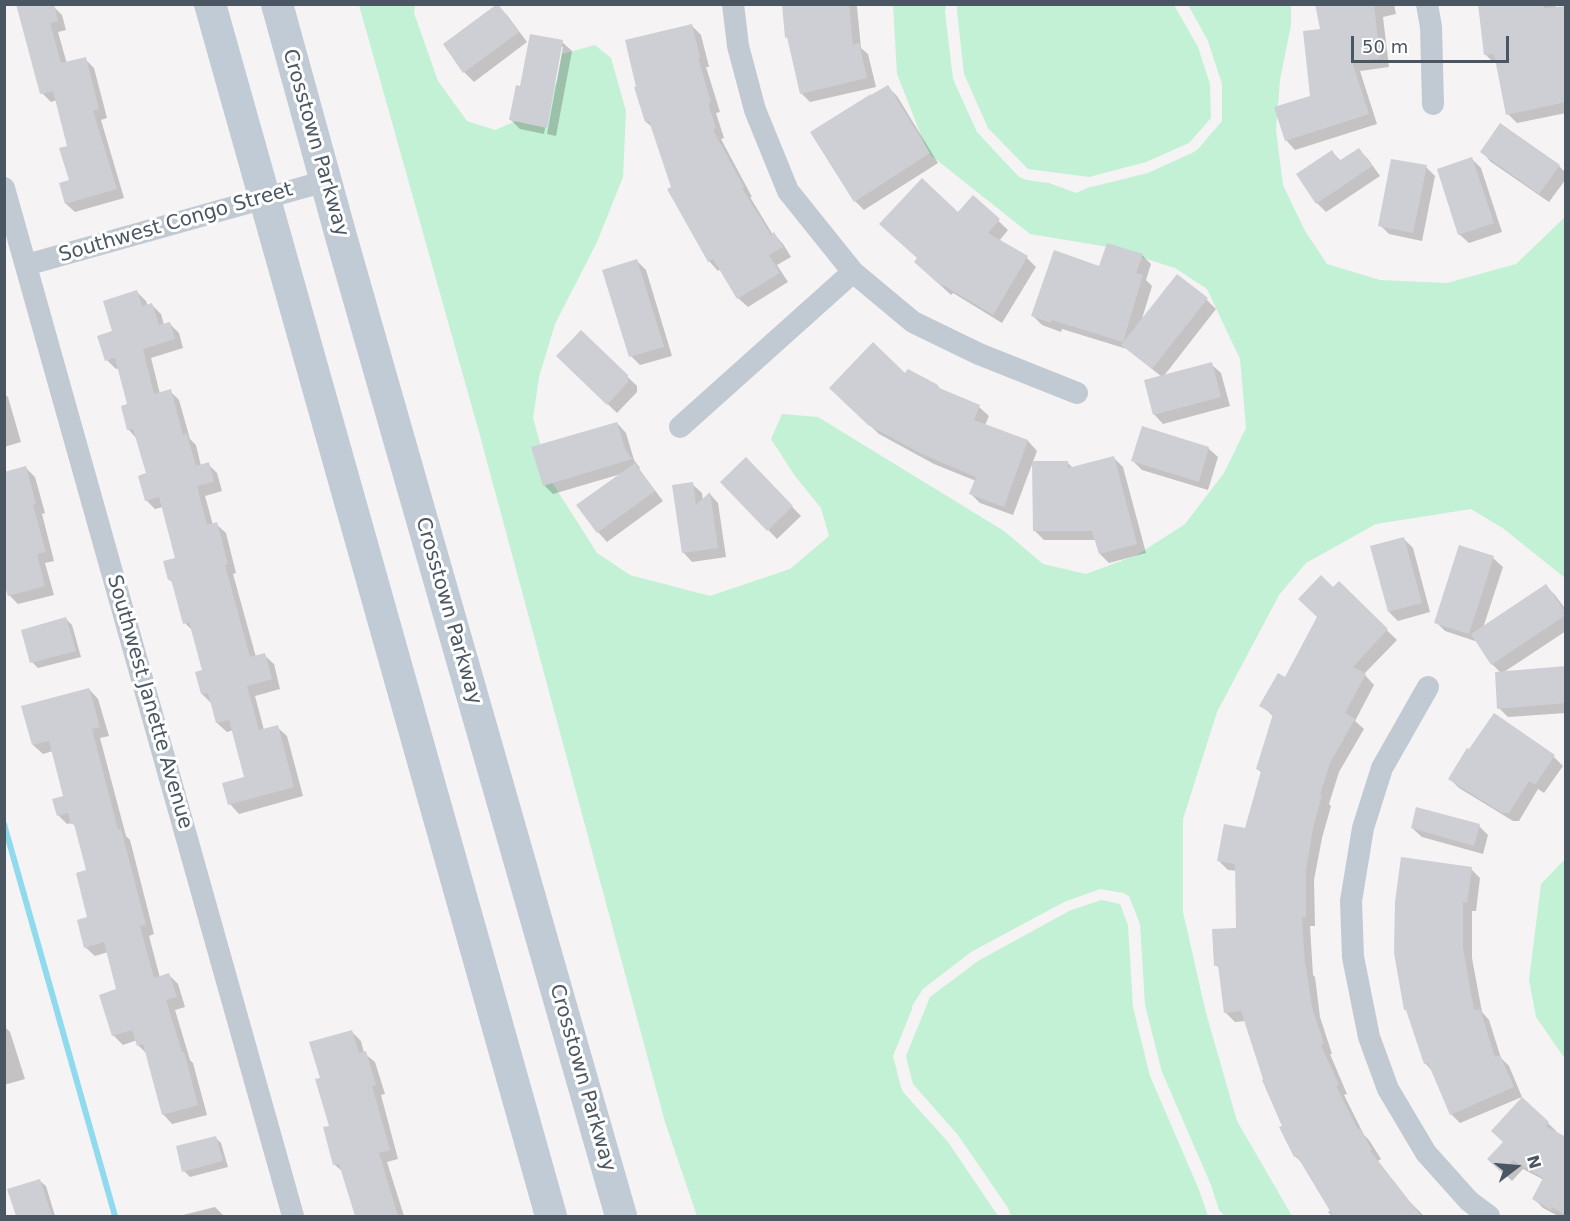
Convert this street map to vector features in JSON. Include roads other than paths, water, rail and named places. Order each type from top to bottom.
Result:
[{"type":"main road","points":[[210,4],[263,200],[551,1216]]},
{"type":"main road","name":"Crosstown Parkway","points":[[277,4],[621,1216]]},
{"type":"street","points":[[733,4],[738,46],[755,110],[788,191],[853,273],[913,322],[979,354],[1077,393]]},
{"type":"street","points":[[1427,4],[1431,27],[1433,104]]},
{"type":"street","name":"Southwest Congo Street","points":[[26,265],[326,181]]},
{"type":"street","name":"Southwest Janette Avenue","points":[[4,188],[293,1216]]},
{"type":"street","points":[[680,428],[853,273]]},
{"type":"street","points":[[1428,687],[1382,768],[1363,828],[1352,901],[1353,957],[1369,1037],[1388,1089],[1426,1154],[1469,1201],[1489,1216]]},
{"type":"waterway","points":[[4,824],[115,1216]]}]
